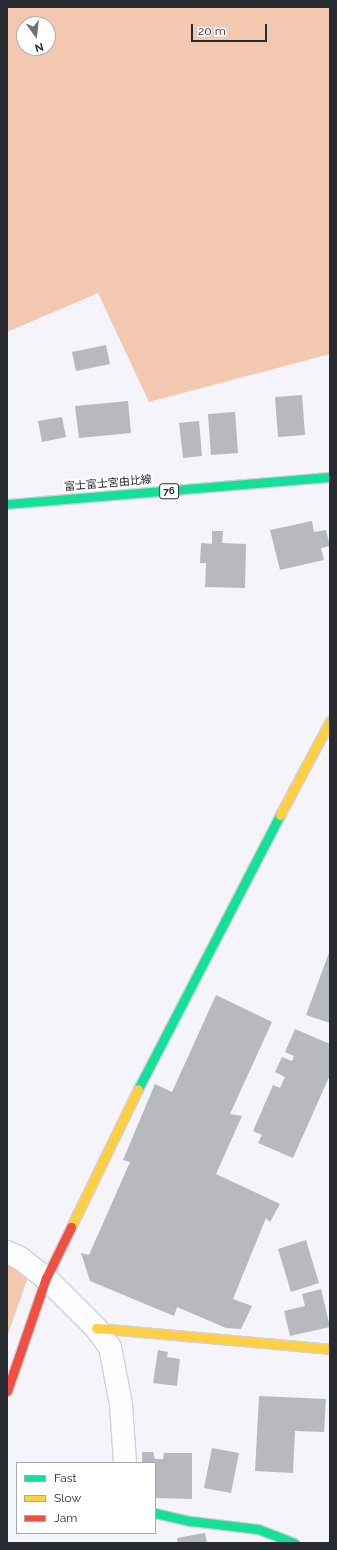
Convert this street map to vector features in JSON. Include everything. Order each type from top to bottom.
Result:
[{"type":"street","name":"富士富士宮由比線","points":[[7,504],[330,477]]},
{"type":"street","points":[[7,1391],[46,1278],[158,1048],[330,721]]},
{"type":"street","points":[[7,1252],[20,1258],[46,1278],[96,1328],[110,1347],[121,1404],[125,1462]]},
{"type":"street","points":[[96,1328],[330,1349]]},
{"type":"street","points":[[156,1513],[191,1520],[258,1528],[294,1543]]},
{"type":"shaded area","points":[[7,7],[330,7],[330,354],[149,402],[98,293],[7,332]]},
{"type":"shaded area","points":[[7,1258],[27,1280],[7,1337]]},
{"type":"building","points":[[106,345],[110,364],[76,371],[72,352]]},
{"type":"building","points":[[302,395],[305,435],[278,437],[275,397]]},
{"type":"building","points":[[128,401],[131,433],[79,438],[75,406]]},
{"type":"building","points":[[235,412],[238,453],[211,455],[208,414]]},
{"type":"building","points":[[62,417],[66,437],[42,442],[38,421]]},
{"type":"building","points":[[199,421],[202,456],[183,458],[179,423]]},
{"type":"building","points":[[312,521],[314,532],[326,530],[330,546],[321,548],[324,560],[280,570],[270,530]]},
{"type":"building","points":[[212,531],[223,531],[222,543],[246,544],[245,588],[205,587],[206,563],[200,563],[201,543],[212,544]]},
{"type":"building","points":[[330,950],[330,1023],[306,1015]]},
{"type":"building","points":[[216,995],[272,1022],[230,1114],[242,1116],[216,1174],[280,1204],[270,1222],[266,1218],[233,1299],[252,1306],[241,1329],[226,1328],[177,1307],[174,1316],[90,1281],[81,1253],[89,1255],[130,1162],[123,1160],[155,1084],[172,1092]]},
{"type":"building","points":[[295,1029],[330,1044],[330,1075],[293,1158],[258,1143],[262,1135],[253,1131],[273,1085],[280,1088],[285,1077],[275,1072],[282,1057],[292,1061],[294,1056],[285,1052]]},
{"type":"building","points":[[306,1240],[319,1283],[291,1292],[278,1249]]},
{"type":"building","points":[[321,1289],[330,1327],[290,1336],[284,1311],[305,1306],[302,1294]]},
{"type":"building","points":[[158,1350],[168,1352],[167,1357],[180,1359],[177,1386],[153,1383]]},
{"type":"building","points":[[259,1396],[326,1399],[324,1432],[295,1431],[293,1473],[255,1471]]},
{"type":"building","points":[[212,1448],[239,1453],[231,1493],[204,1488]]},
{"type":"building","points":[[142,1452],[153,1452],[155,1459],[163,1459],[164,1453],[192,1453],[192,1499],[156,1498],[156,1462],[142,1462]]},
{"type":"building","points":[[205,1533],[207,1543],[178,1543],[177,1538]]},
{"type":"traffic: fast","points":[[7,504],[330,477]]},
{"type":"traffic: fast","points":[[138,1089],[280,815]]},
{"type":"traffic: fast","points":[[156,1513],[191,1521],[258,1529],[294,1543]]},
{"type":"traffic: slow","points":[[280,815],[330,721]]},
{"type":"traffic: slow","points":[[71,1227],[138,1089]]},
{"type":"traffic: slow","points":[[96,1328],[330,1349]]},
{"type":"traffic: jam","points":[[7,1391],[46,1278],[71,1227]]}]
